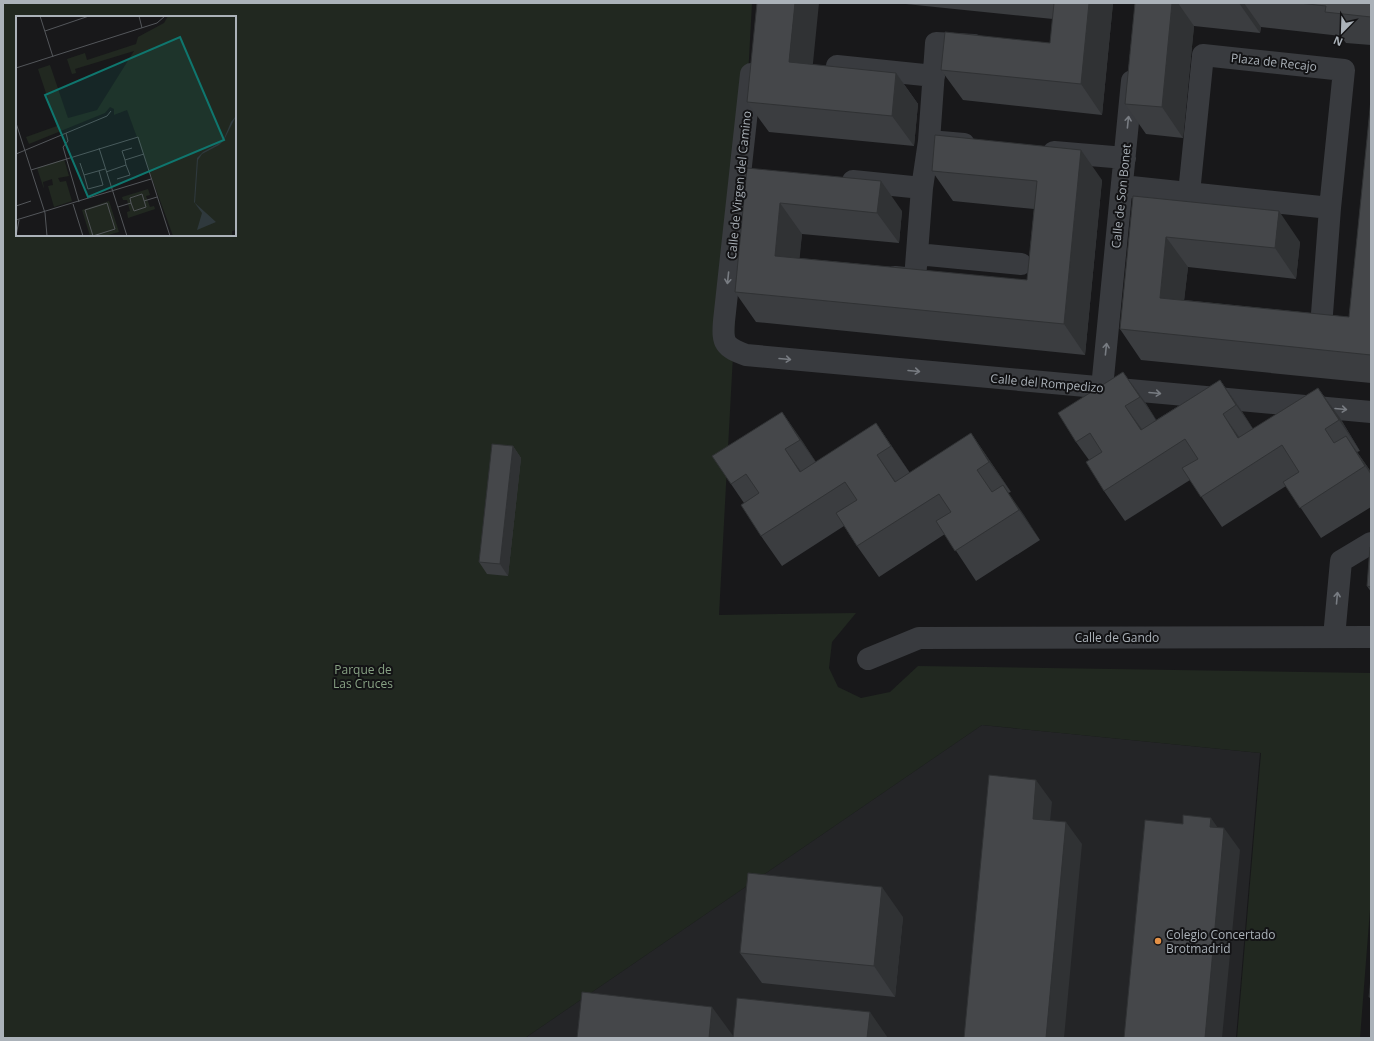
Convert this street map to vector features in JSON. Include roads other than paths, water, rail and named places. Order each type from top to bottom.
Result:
[{"type":"street","points":[[876,275],[915,279],[922,188],[929,141],[936,43],[997,47]]},
{"type":"street","name":"Plaza de Recajo","points":[[1189,193],[1203,55],[1344,70],[1330,208],[1321,327]]},
{"type":"street","name":"Calle de Virgen del Camino","points":[[746,355],[732,350],[726,343],[723,336],[753,58]]},
{"type":"street","name":"Calle de Son Bonet","points":[[1102,388],[1134,65]]},
{"type":"street","points":[[837,66],[934,76]]},
{"type":"street","points":[[929,141],[985,146]]},
{"type":"street","points":[[1032,150],[1125,158]]},
{"type":"street","points":[[740,169],[763,172]]},
{"type":"street","points":[[831,179],[922,188]]},
{"type":"street","points":[[1122,186],[1330,208]]},
{"type":"street","points":[[916,254],[1021,264]]},
{"type":"street","name":"Calle del Rompedizo","points":[[746,355],[1371,412]]},
{"type":"street","points":[[1334,637],[1341,561],[1371,543]]},
{"type":"street","name":"Calle de Gando","points":[[868,659],[919,638],[1371,637]]},
{"type":"place","name":"Colegio Concertado Brotmadrid","points":[[1158,941]]},
{"type":"park label","name":"Parque de Las Cruces","points":[[363,676]]}]
